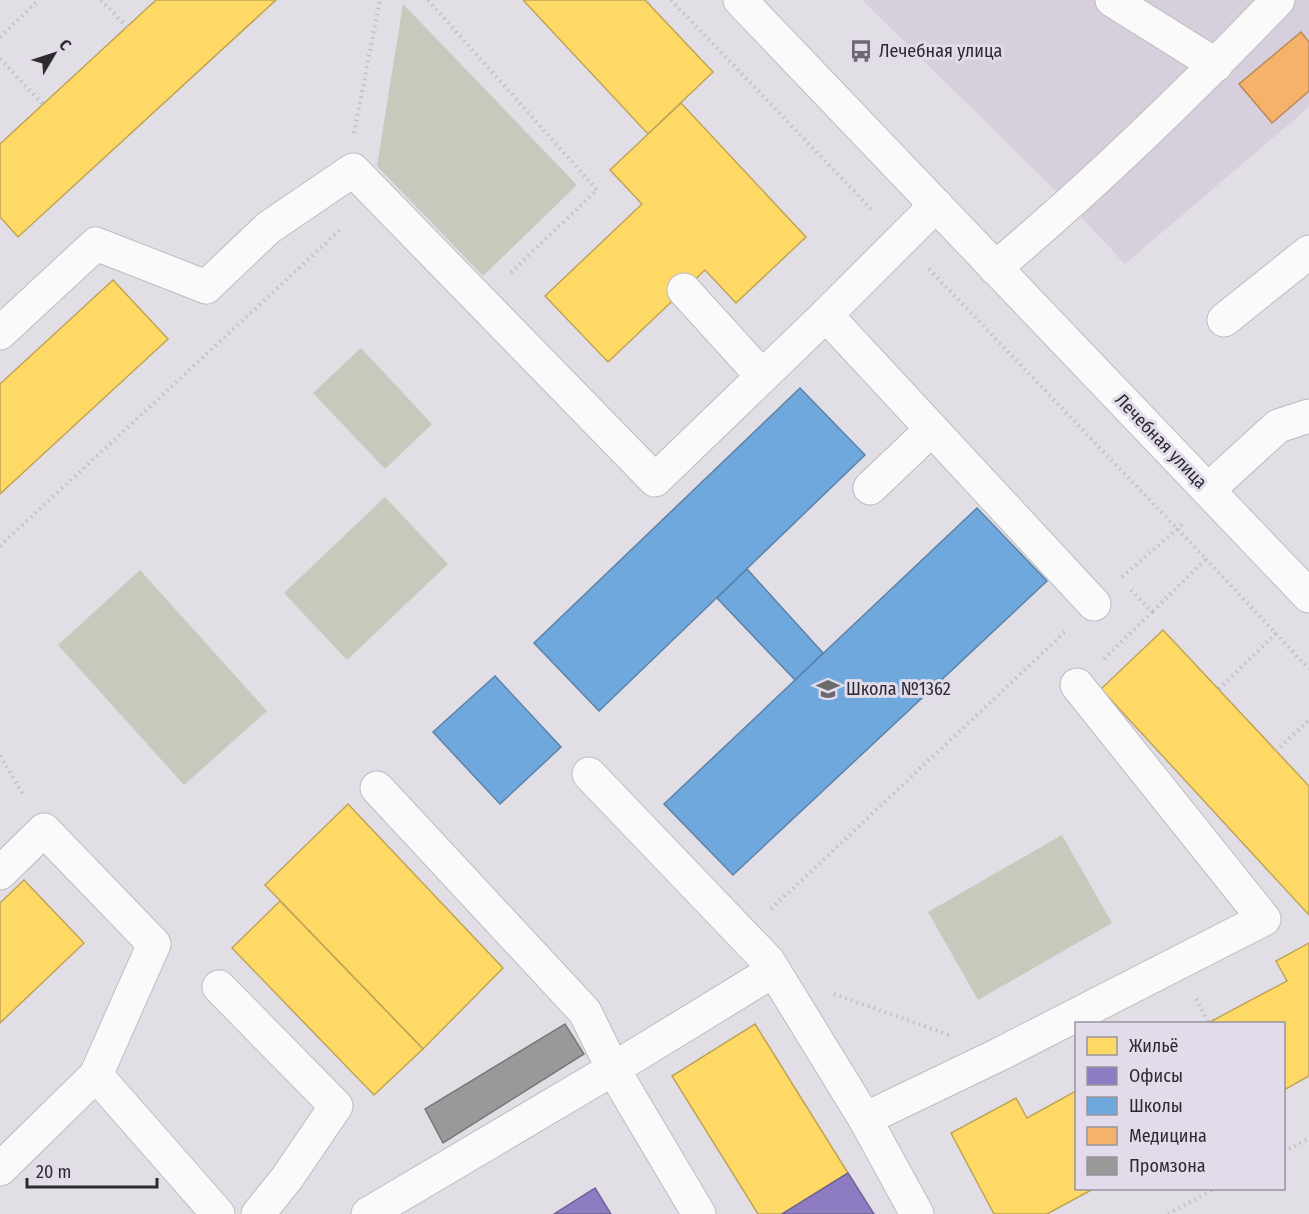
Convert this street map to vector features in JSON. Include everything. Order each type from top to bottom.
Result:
[{"type":"street","name":"Лечебная улица","points":[[740,0],[1309,596]]},
{"type":"street","points":[[1112,0],[1216,65]]},
{"type":"street","points":[[995,268],[1070,205],[1216,65],[1278,0]]},
{"type":"street","points":[[0,333],[96,244],[206,287],[268,228],[354,170],[655,480],[902,241],[936,205]]},
{"type":"street","points":[[1224,320],[1309,252]]},
{"type":"street","points":[[684,290],[762,376]]},
{"type":"street","points":[[826,315],[1094,604]]},
{"type":"street","points":[[1211,494],[1278,426],[1309,416]]},
{"type":"street","points":[[870,488],[931,430]]},
{"type":"street","points":[[864,1119],[1000,1054],[1263,919],[1077,685]]},
{"type":"street","points":[[588,774],[768,961],[864,1119],[917,1214]]},
{"type":"street","points":[[377,788],[585,1012],[613,1069],[699,1214]]},
{"type":"street","points":[[0,873],[44,830],[153,944],[96,1075],[0,1169]]},
{"type":"street","points":[[382,1210],[773,971]]},
{"type":"street","points":[[219,987],[336,1106],[287,1178],[258,1214]]},
{"type":"street","points":[[96,1075],[218,1214]]},
{"type":"path","points":[[0,37],[39,0]]},
{"type":"path","points":[[100,0],[126,27]]},
{"type":"path","points":[[354,170],[355,123],[380,0]]},
{"type":"path","points":[[428,0],[597,190],[481,301]]},
{"type":"path","points":[[671,0],[1309,669]]},
{"type":"path","points":[[0,58],[43,104]]},
{"type":"path","points":[[0,546],[378,195]]},
{"type":"path","points":[[1125,574],[1211,494]]},
{"type":"path","points":[[1152,612],[1206,559]]},
{"type":"path","points":[[743,936],[1094,604]]},
{"type":"path","points":[[1219,689],[1276,633]]},
{"type":"path","points":[[1276,751],[1309,720]]},
{"type":"path","points":[[0,756],[44,830]]},
{"type":"path","points":[[773,971],[1000,1054]]},
{"type":"path","points":[[1285,1151],[1309,1138]]},
{"type":"path","points":[[1168,1214],[1211,1190]]},
{"type":"shaded area","points":[[862,0],[1309,0],[1309,107],[1125,264],[1070,205]]},
{"type":"shaded area","points":[[403,4],[577,185],[483,276],[377,166]]},
{"type":"shaded area","points":[[361,348],[432,424],[385,469],[313,393]]},
{"type":"shaded area","points":[[385,497],[448,564],[347,660],[284,593]]},
{"type":"shaded area","points":[[140,570],[267,711],[184,785],[58,645]]},
{"type":"shaded area","points":[[1062,835],[1112,923],[978,1000],[928,912]]},
{"type":"building: Жильё","points":[[156,0],[276,0],[18,237],[0,217],[0,144]]},
{"type":"building: Жильё","points":[[523,0],[645,0],[713,72],[648,134]]},
{"type":"building: Жильё","points":[[681,103],[806,237],[736,303],[705,270],[608,362],[545,296],[642,204],[610,170]]},
{"type":"building: Жильё","points":[[113,280],[168,339],[0,494],[0,384]]},
{"type":"building: Жильё","points":[[1163,630],[1309,786],[1309,915],[1101,689]]},
{"type":"building: Жильё","points":[[348,804],[503,968],[423,1049],[265,885]]},
{"type":"building: Жильё","points":[[24,880],[84,943],[0,1023],[0,903]]},
{"type":"building: Жильё","points":[[280,901],[423,1049],[374,1095],[232,948]]},
{"type":"building: Жильё","points":[[1309,943],[1309,1076],[1285,1089],[1285,1022],[1210,1022],[1287,981],[1276,961]]},
{"type":"building: Жильё","points":[[755,1024],[848,1173],[782,1214],[758,1214],[672,1076]]},
{"type":"building: Жильё","points":[[1075,1092],[1075,1190],[1091,1190],[1047,1214],[994,1214],[951,1133],[1016,1098],[1027,1118]]},
{"type":"building: Офисы","points":[[848,1173],[874,1214],[782,1214]]},
{"type":"building: Офисы","points":[[595,1188],[611,1214],[554,1214]]},
{"type":"building: Школы","points":[[800,388],[865,455],[599,711],[534,643]]},
{"type":"building: Школы","points":[[977,508],[1047,581],[733,875],[664,804]]},
{"type":"building: Школы","points":[[747,569],[823,653],[795,680],[717,598]]},
{"type":"building: Школы","points":[[495,676],[561,747],[500,804],[433,732]]},
{"type":"building: Медицина","points":[[1301,32],[1309,42],[1309,91],[1272,123],[1239,84]]},
{"type":"building: Промзона","points":[[565,1024],[584,1054],[443,1143],[425,1109]]},
{"type":"place","name":"Лечебная улица","points":[[861,51]]},
{"type":"place","name":"Школа №1362","points":[[828,689]]}]
